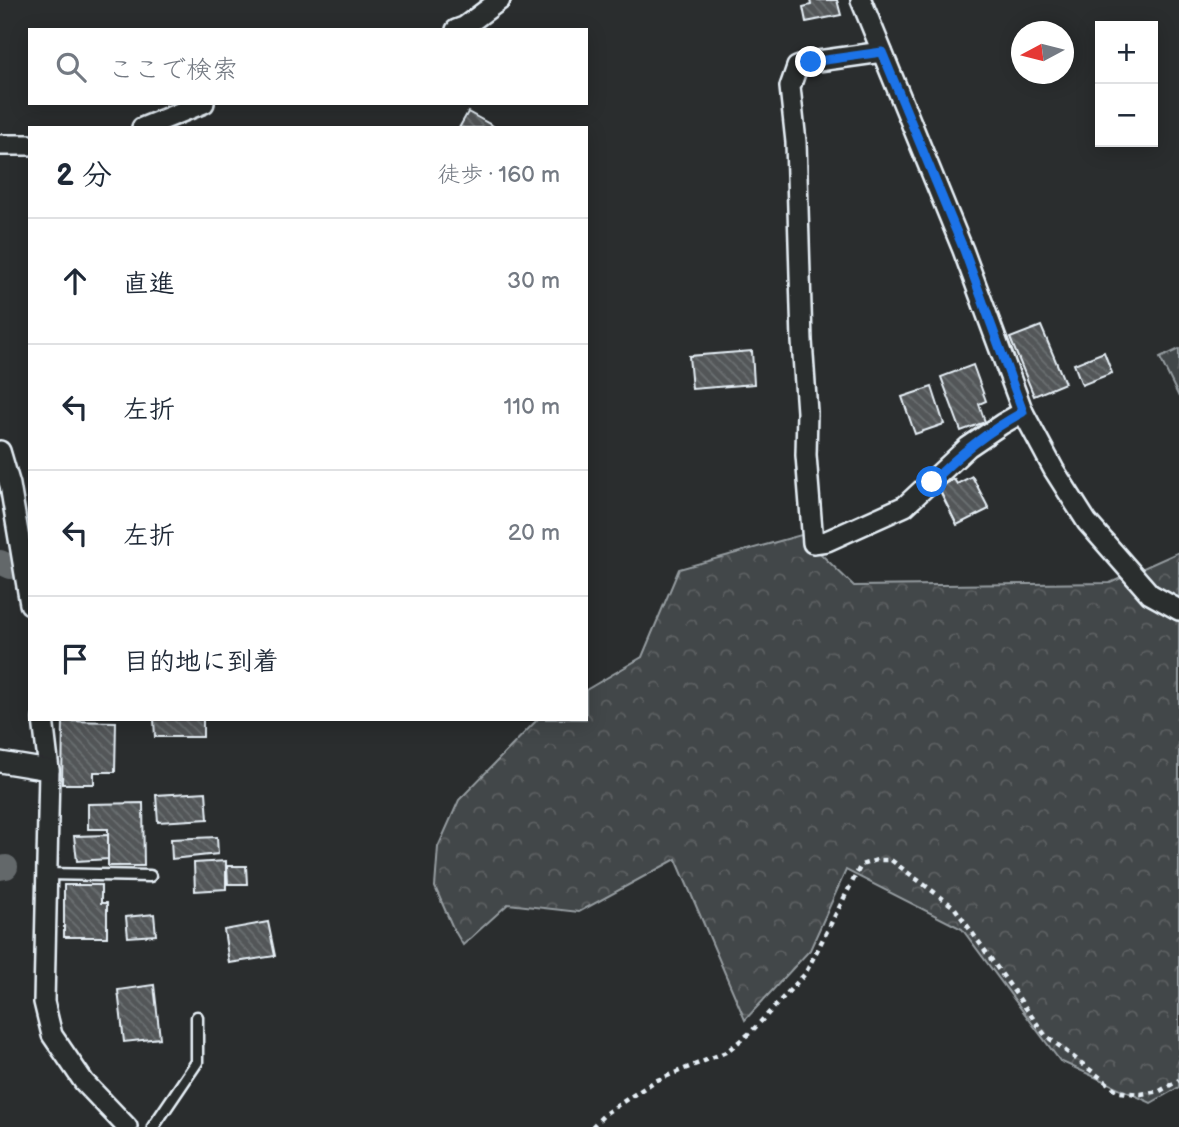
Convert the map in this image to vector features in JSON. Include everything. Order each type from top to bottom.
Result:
[{"type":"street","points":[[461,28],[500,0]]},
{"type":"street","points":[[861,0],[964,250],[1023,412],[1054,470],[1087,522],[1150,594],[1179,610]]},
{"type":"street","points":[[882,52],[797,67],[790,87],[796,142],[806,455],[813,543],[827,541],[905,506],[968,447],[1023,412]]},
{"type":"street","points":[[147,126],[199,105]]},
{"type":"street","points":[[0,145],[28,145]]},
{"type":"street","points":[[0,450],[10,485],[28,592]]},
{"type":"street","points":[[43,721],[49,770],[44,1002],[52,1035],[84,1082],[127,1127]]},
{"type":"street","points":[[0,762],[49,770]]},
{"type":"lane","points":[[47,874],[150,876]]},
{"type":"lane","points":[[153,1127],[197,1062],[197,1017]]},
{"type":"path","points":[[593,1127],[606,1113],[655,1081],[726,1052],[751,1032],[805,974],[861,865],[877,860],[891,860],[954,907],[1045,1035],[1119,1093],[1160,1091],[1179,1080]]},
{"type":"green space","points":[[1179,349],[1179,397],[1160,358]]},
{"type":"green space","points":[[801,535],[854,586],[1110,583],[1179,552],[1179,1087],[1151,1103],[1060,1061],[962,929],[846,870],[810,950],[745,1020],[676,859],[579,912],[508,904],[463,945],[435,887],[438,847],[459,800],[536,721],[588,721],[588,689],[642,657],[679,569]]},
{"type":"building","points":[[810,0],[837,0],[841,15],[806,22],[803,7],[811,5]]},
{"type":"building","points":[[468,112],[493,126],[460,126]]},
{"type":"building","points":[[1041,326],[1065,383],[1034,396],[1010,338]]},
{"type":"building","points":[[752,351],[754,384],[692,389],[689,356]]},
{"type":"building","points":[[1104,352],[1112,373],[1082,385],[1074,364]]},
{"type":"building","points":[[973,365],[986,401],[979,404],[985,422],[961,431],[941,377]]},
{"type":"building","points":[[932,387],[944,424],[915,434],[902,397]]},
{"type":"building","points":[[972,476],[989,509],[957,525],[938,487],[954,479],[957,484]]},
{"type":"building","points":[[63,721],[116,722],[115,772],[94,772],[94,784],[62,784]]},
{"type":"building","points":[[154,721],[203,721],[203,737],[155,737]]},
{"type":"building","points":[[206,792],[208,819],[158,822],[156,795]]},
{"type":"building","points":[[143,803],[144,866],[108,866],[108,829],[88,829],[88,804]]},
{"type":"building","points":[[108,835],[108,859],[77,861],[74,836]]},
{"type":"building","points":[[217,837],[218,854],[172,859],[171,839]]},
{"type":"building","points":[[226,861],[226,889],[195,891],[194,863]]},
{"type":"building","points":[[227,866],[246,866],[247,884],[228,884]]},
{"type":"building","points":[[64,885],[101,885],[101,903],[107,903],[107,937],[64,937]]},
{"type":"building","points":[[154,914],[156,935],[128,937],[126,917]]},
{"type":"building","points":[[268,922],[275,956],[229,963],[224,930]]},
{"type":"building","points":[[154,985],[160,1038],[124,1042],[118,990]]},
{"type":"waterway","points":[[0,562],[11,567]]},
{"type":"waterway","points":[[0,868],[6,867]]},
{"type":"route","points":[[811,62],[882,52],[964,250],[1023,412],[968,447],[932,482]]}]
